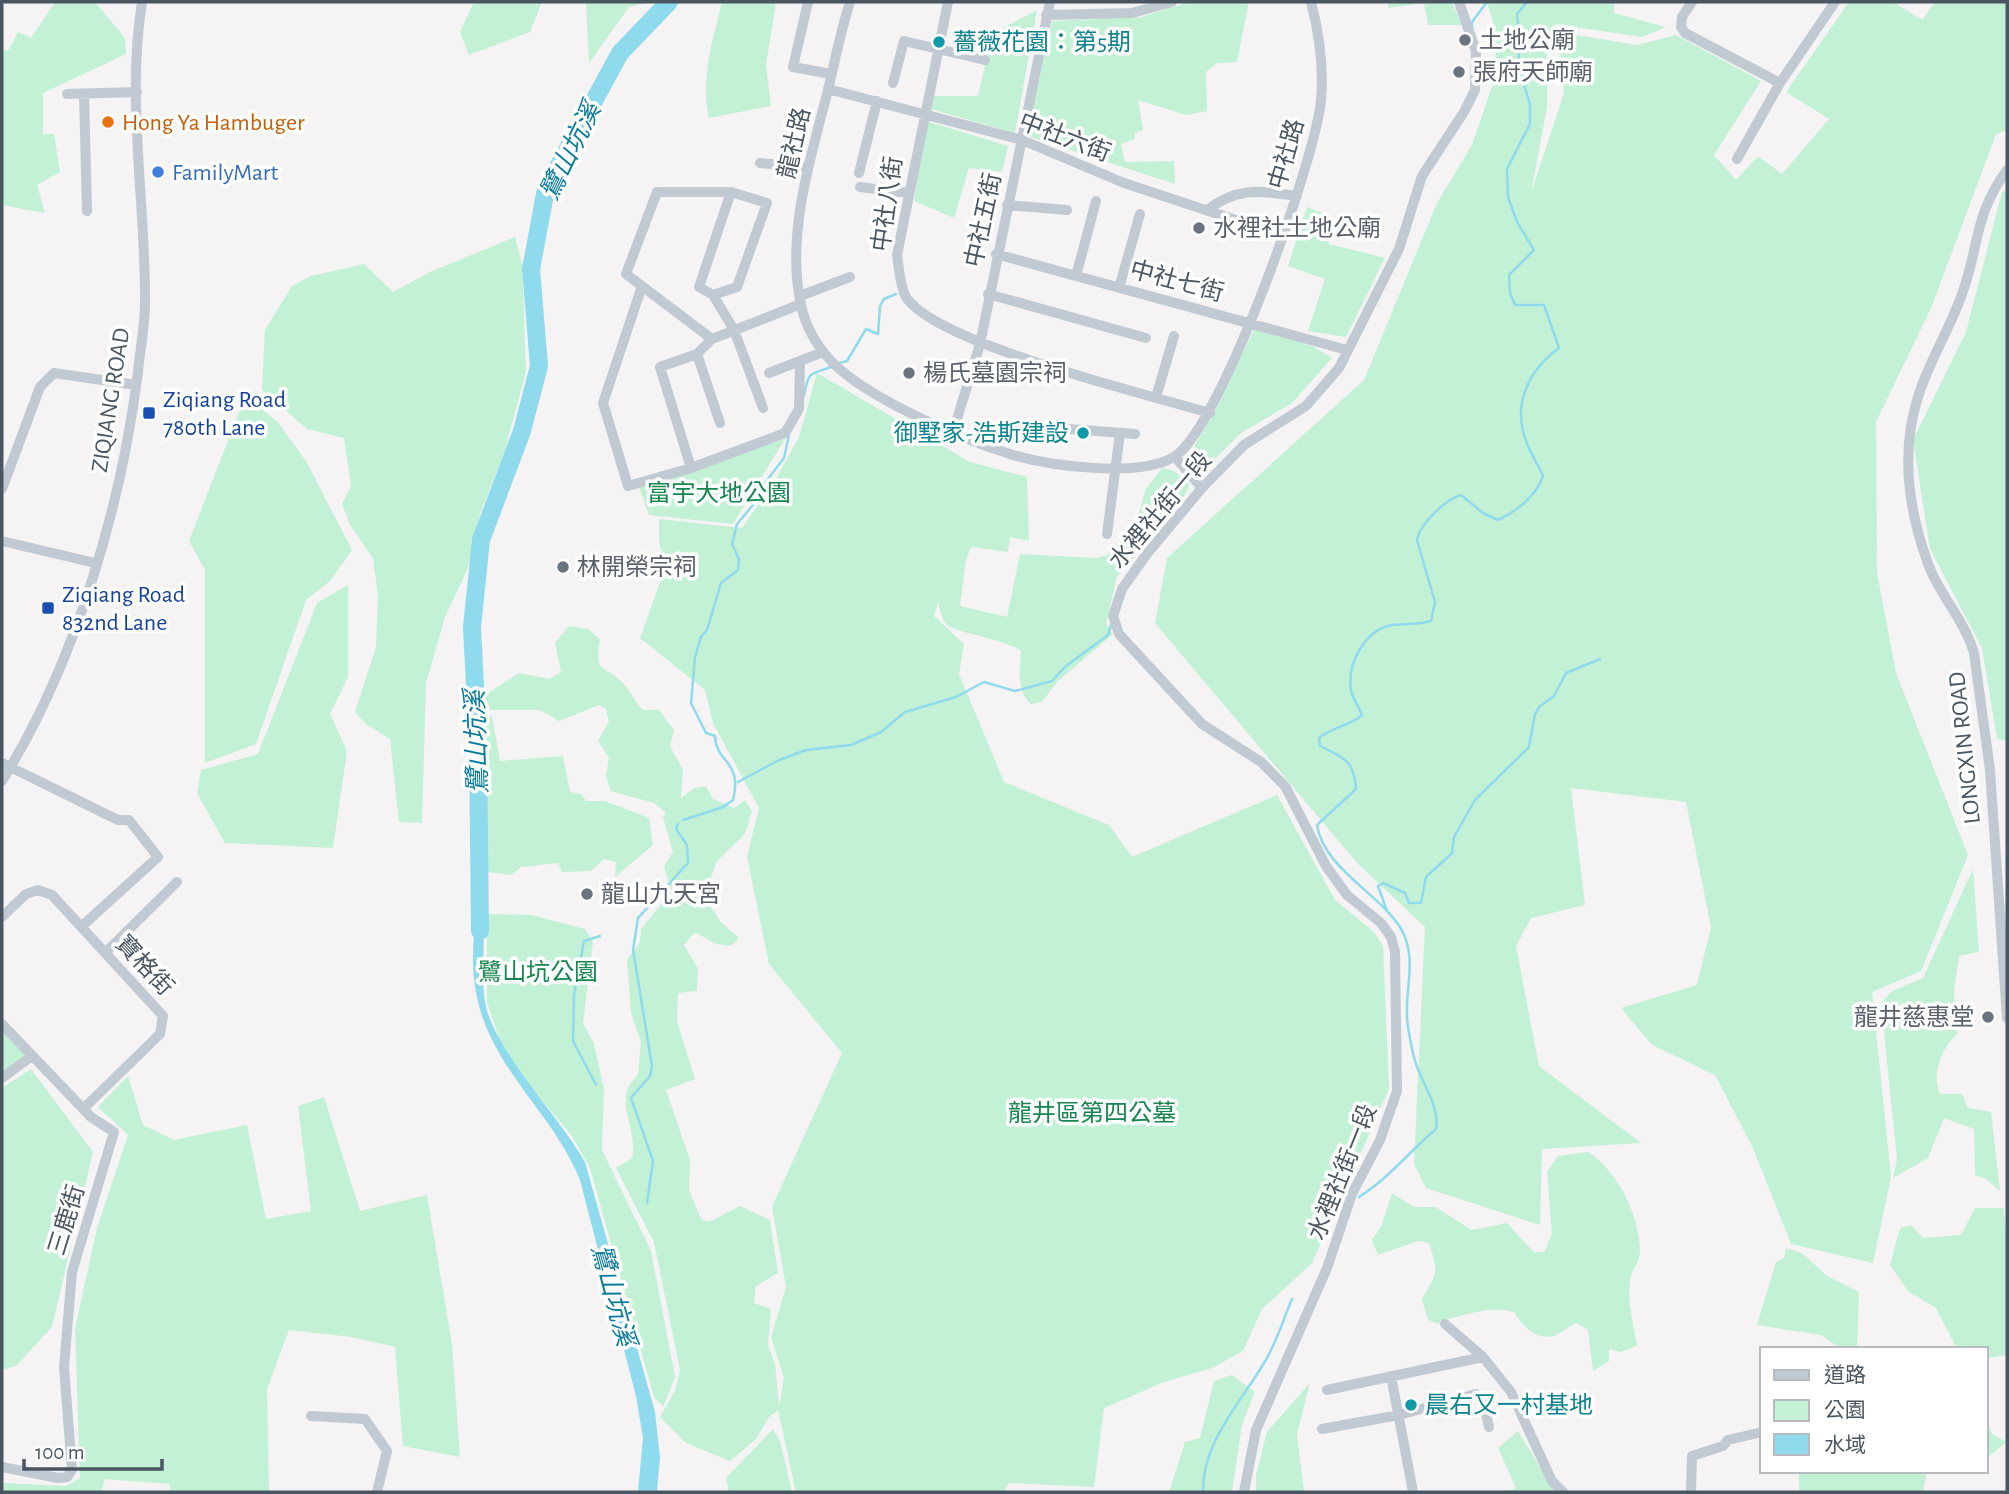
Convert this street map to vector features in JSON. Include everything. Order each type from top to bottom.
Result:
[{"type":"street","name":"ZIQIANG ROAD","points":[[2,781],[6,765],[54,681],[113,510],[136,385],[145,304],[137,92],[142,2]]},
{"type":"street","points":[[808,2],[793,67],[831,74]]},
{"type":"street","name":"龍社路","points":[[850,2],[808,167],[798,243],[800,300],[806,322],[823,352],[837,367],[866,387],[953,432]]},
{"type":"street","name":"中社八街","points":[[948,2],[923,113],[897,256],[906,297],[935,321],[980,344],[1210,413]]},
{"type":"street","name":"中社五街","points":[[953,432],[980,344],[996,254],[1050,2]]},
{"type":"street","points":[[1046,15],[1132,13],[1172,2]]},
{"type":"street","name":"中社路","points":[[1175,457],[1188,445],[1210,413],[1284,236],[1311,150],[1321,98],[1318,30],[1311,2]]},
{"type":"street","name":"水裡社街一段","points":[[1244,1492],[1256,1430],[1327,1268],[1352,1194],[1380,1140],[1396,1091],[1395,952],[1391,936],[1381,923],[1347,895],[1326,866],[1286,786],[1261,762],[1202,724],[1113,625],[1113,616],[1129,576],[1202,488],[1244,445],[1306,406],[1339,368],[1399,249],[1422,176],[1464,112],[1475,90],[1476,51],[1458,2]]},
{"type":"street","points":[[1692,2],[1682,17],[1681,27],[1685,33],[1780,83]]},
{"type":"street","points":[[1737,159],[1780,83],[1835,2]]},
{"type":"street","points":[[894,83],[904,41],[985,60]]},
{"type":"street","name":"中社六街","points":[[828,89],[1022,140],[1124,183],[1284,236]]},
{"type":"street","points":[[67,94],[137,92]]},
{"type":"street","points":[[83,95],[87,211]]},
{"type":"street","points":[[859,173],[877,101]]},
{"type":"street","points":[[760,163],[808,167]]},
{"type":"street","name":"LONGXIN ROAD","points":[[2007,170],[1988,199],[1976,231],[1963,293],[1918,395],[1909,431],[1908,486],[1926,559],[1938,585],[1969,635],[1974,653],[1990,770],[2007,1018]]},
{"type":"street","points":[[860,187],[908,193]]},
{"type":"street","points":[[1207,210],[1224,197],[1249,190],[1297,196]]},
{"type":"street","points":[[712,339],[626,274],[657,192],[731,192],[767,203],[737,287],[713,295]]},
{"type":"street","points":[[731,192],[699,287],[713,295],[734,330],[763,408]]},
{"type":"street","points":[[1076,276],[1096,201]]},
{"type":"street","points":[[1007,205],[1067,210]]},
{"type":"street","points":[[1119,288],[1140,214]]},
{"type":"street","name":"中社七街","points":[[996,254],[1347,350]]},
{"type":"street","points":[[691,468],[660,367],[697,354],[712,339],[850,276]]},
{"type":"street","points":[[642,286],[603,403],[628,486],[691,468],[785,433],[799,409],[800,361]]},
{"type":"street","points":[[988,294],[1146,338]]},
{"type":"street","points":[[1156,397],[1174,336]]},
{"type":"street","points":[[769,373],[823,352]]},
{"type":"street","points":[[697,354],[720,423]]},
{"type":"street","points":[[2,489],[40,387],[46,379],[54,373],[136,385]]},
{"type":"street","points":[[1030,426],[1135,435]]},
{"type":"street","points":[[953,432],[1012,455],[1117,469],[1154,465],[1175,457],[1202,488]]},
{"type":"street","points":[[1107,534],[1120,433]]},
{"type":"street","points":[[2,541],[95,563]]},
{"type":"street","points":[[6,765],[118,820],[129,820],[158,857],[81,927]]},
{"type":"street","points":[[105,953],[177,881]]},
{"type":"street","name":"寶格街","points":[[2,917],[26,894],[38,890],[52,895],[163,1016],[164,1025],[160,1034],[83,1109]]},
{"type":"street","name":"三鹿街","points":[[2,1024],[83,1109],[114,1132],[114,1140],[85,1220],[72,1272],[64,1333],[72,1470],[67,1476],[58,1478],[2,1467]]},
{"type":"street","points":[[2,1078],[32,1056]]},
{"type":"street","points":[[1445,1324],[1483,1357],[1511,1392],[1552,1481],[1563,1492]]},
{"type":"street","points":[[1327,1390],[1483,1357]]},
{"type":"street","points":[[1391,1376],[1413,1492]]},
{"type":"street","points":[[1322,1429],[1399,1415],[1476,1394],[1482,1397],[1489,1427]]},
{"type":"street","points":[[311,1416],[365,1419],[387,1451],[377,1492]]},
{"type":"street","points":[[1691,1492],[1692,1456],[1723,1446],[1728,1440],[1760,1432]]},
{"type":"green space","points":[[55,2],[95,2],[125,38],[126,54],[43,93],[43,134],[54,134],[60,172],[37,185],[45,213],[2,205],[2,49],[8,51],[18,32],[31,38]]},
{"type":"green space","points":[[474,2],[542,2],[530,32],[469,55],[460,32]]},
{"type":"green space","points":[[586,2],[650,2],[629,7],[589,63]]},
{"type":"green space","points":[[722,2],[776,2],[766,65],[771,106],[709,118],[707,74]]},
{"type":"green space","points":[[1189,2],[1249,2],[1237,62],[1217,63],[1206,72],[1207,111],[1186,115],[1138,100],[1143,130],[1135,133],[1135,139],[1121,144],[1125,162],[1174,161],[1175,184],[1027,136],[1052,21],[1142,17]]},
{"type":"green space","points":[[1389,2],[1452,2],[1462,25],[1428,25],[1424,3],[1388,8]]},
{"type":"green space","points":[[1487,2],[1614,2],[1614,13],[1666,27],[1642,37],[1555,24],[1547,40],[1547,107],[1531,193],[1564,93],[1558,32],[1637,45],[1676,35],[1761,81],[1714,155],[1736,180],[1758,156],[1782,174],[1829,119],[1786,92],[1849,2],[1893,2],[1922,20],[1935,2],[2007,2],[2007,130],[1996,134],[1932,306],[1876,422],[1877,573],[1896,673],[1968,855],[1921,971],[1872,992],[1891,1177],[1873,1263],[1791,1244],[1753,1148],[1715,1075],[1652,1045],[1621,1008],[1697,985],[1711,927],[1686,802],[1571,788],[1585,905],[1531,918],[1516,946],[1539,1066],[1641,1143],[1542,1149],[1540,1225],[1426,1188],[1414,1164],[1425,927],[1358,864],[1155,623],[1167,558],[1364,380],[1437,203],[1472,145],[1496,75],[1495,28]]},
{"type":"green space","points":[[1037,10],[1015,133],[931,109],[932,96],[978,96],[992,34]]},
{"type":"green space","points":[[926,121],[1008,146],[1002,172],[969,168],[954,218],[914,201]]},
{"type":"green space","points":[[2007,189],[2007,741],[1997,739],[1982,648],[1930,549],[1913,440],[1966,332],[2002,192]]},
{"type":"green space","points":[[1307,207],[1330,216],[1329,244],[1385,258],[1346,337],[1308,331],[1325,279],[1288,266]]},
{"type":"green space","points":[[515,237],[522,264],[526,372],[504,453],[481,511],[467,570],[445,617],[426,683],[422,823],[399,822],[390,739],[366,724],[355,712],[376,647],[378,595],[373,558],[350,525],[342,504],[351,486],[344,438],[307,429],[262,390],[265,330],[292,286],[311,276],[364,264],[393,292],[430,272]]},
{"type":"green space","points":[[1255,327],[1314,347],[1332,358],[1292,403],[1241,433],[1203,471],[1189,455],[1217,408]]},
{"type":"green space","name":"龍井區第四公墓","points":[[817,373],[970,462],[1027,477],[1029,541],[1010,537],[1008,552],[971,547],[966,560],[960,606],[1007,617],[1020,554],[1096,558],[1108,555],[1137,519],[1146,489],[1162,468],[1174,471],[1190,484],[1182,500],[1117,577],[1106,623],[1113,634],[1057,682],[1042,702],[1031,704],[1023,693],[1020,680],[1021,651],[950,627],[943,619],[938,603],[934,616],[964,644],[959,674],[1004,782],[1109,825],[1132,857],[1277,795],[1335,900],[1374,932],[1383,946],[1389,1089],[1312,1263],[1262,1309],[1243,1351],[1212,1368],[1164,1382],[1104,1408],[1094,1487],[1009,1483],[1004,1492],[796,1492],[778,1410],[769,1417],[756,1439],[730,1461],[686,1443],[660,1417],[675,1391],[680,1370],[654,1242],[616,1168],[632,1158],[626,1094],[638,1075],[641,1042],[631,1013],[627,960],[640,942],[641,929],[671,892],[664,866],[673,852],[663,817],[666,813],[654,803],[611,791],[606,776],[609,758],[598,741],[609,721],[606,709],[599,705],[559,721],[540,710],[481,710],[482,697],[519,673],[550,679],[561,672],[555,643],[569,626],[589,629],[600,640],[600,665],[623,683],[643,710],[659,710],[674,730],[670,746],[683,770],[681,798],[694,788],[706,786],[713,799],[734,808],[745,800],[752,811],[745,834],[717,861],[704,897],[720,921],[739,938],[731,946],[716,944],[695,932],[684,945],[698,969],[697,991],[678,993],[677,1021],[695,1079],[666,1090],[690,1160],[689,1190],[701,1219],[709,1222],[740,1206],[770,1220],[778,1273],[756,1286],[754,1303],[771,1309],[768,1346],[775,1364],[779,1406],[784,1378],[771,1337],[786,1287],[772,1207],[842,1053],[769,964],[747,857],[759,808],[713,723],[705,690],[640,638],[665,569],[659,540],[659,519],[742,528],[774,482],[799,437]]},
{"type":"green space","points":[[245,397],[277,421],[306,461],[352,550],[330,581],[306,600],[256,744],[205,763],[205,570],[189,541]]},
{"type":"green space","name":"富宇大地公園","points":[[785,439],[733,524],[649,515],[639,487]]},
{"type":"green space","points":[[348,585],[348,677],[330,714],[347,751],[333,848],[225,843],[197,793],[201,770],[258,754],[317,603]]},
{"type":"green space","points":[[492,716],[500,761],[563,756],[570,792],[582,794],[586,801],[605,801],[649,818],[653,845],[615,877],[616,862],[604,859],[591,871],[562,872],[558,863],[521,867],[511,875],[488,872],[483,718]]},
{"type":"green space","points":[[1973,869],[1979,952],[1959,956],[1954,991],[1957,1034],[1943,1054],[1937,1069],[1937,1078],[1940,1094],[1962,1094],[1968,1108],[1991,1112],[2000,1191],[1986,1179],[1975,1175],[1974,1129],[1944,1118],[1928,1158],[1893,1178],[1897,1159],[1881,1003],[1892,991],[1923,978]]},
{"type":"green space","name":"鷺山坑公園","points":[[487,914],[532,915],[585,929],[593,942],[583,1023],[594,1044],[604,1089],[602,1150],[651,1251],[675,1377],[663,1407],[654,1397],[590,1168],[572,1136],[505,1055],[487,1002]]},
{"type":"green space","points":[[2,1025],[32,1056],[2,1074]]},
{"type":"green space","points":[[31,1069],[93,1152],[52,1327],[16,1366],[2,1370],[2,1088]]},
{"type":"green space","points":[[128,1076],[143,1125],[174,1140],[247,1125],[266,1219],[311,1211],[298,1106],[324,1097],[360,1211],[427,1195],[452,1344],[460,1457],[403,1446],[395,1347],[351,1337],[289,1330],[267,1389],[269,1492],[170,1492],[170,1484],[105,1479],[101,1492],[2,1492],[2,1483],[67,1486],[80,1478],[75,1328],[97,1228],[128,1135],[98,1107]]},
{"type":"green space","points":[[1588,1152],[1609,1170],[1625,1195],[1636,1223],[1640,1250],[1629,1289],[1637,1346],[1620,1352],[1609,1349],[1609,1361],[1593,1371],[1588,1330],[1576,1323],[1549,1337],[1531,1331],[1514,1312],[1480,1311],[1438,1324],[1428,1320],[1422,1300],[1435,1273],[1435,1262],[1429,1243],[1418,1241],[1378,1255],[1372,1240],[1381,1227],[1392,1193],[1414,1207],[1435,1207],[1472,1230],[1507,1223],[1534,1252],[1544,1252],[1552,1234],[1547,1172],[1558,1156]]},
{"type":"green space","points":[[1975,1208],[2004,1208],[2007,1355],[1988,1358],[1988,1347],[1956,1347],[1936,1308],[1908,1291],[1890,1265],[1900,1228],[1911,1225],[1923,1238],[1961,1235]]},
{"type":"green space","points":[[1786,1248],[1802,1253],[1827,1276],[1859,1292],[1857,1347],[1839,1347],[1821,1335],[1757,1325],[1776,1262],[1784,1258]]},
{"type":"green space","points":[[1232,1375],[1255,1392],[1242,1424],[1232,1492],[1169,1492],[1185,1442],[1200,1438],[1214,1381]]},
{"type":"green space","points":[[1310,1383],[1297,1435],[1304,1492],[1256,1492],[1256,1475],[1267,1432]]},
{"type":"green space","points":[[1988,1423],[1992,1434],[2006,1442],[1988,1457]]},
{"type":"green space","points":[[773,1429],[780,1441],[792,1492],[729,1492],[726,1478]]},
{"type":"green space","points":[[1518,1431],[1555,1492],[1504,1492],[1516,1488],[1498,1448]]},
{"type":"green space","points":[[1799,1473],[1927,1473],[1923,1492],[1799,1492]]},
{"type":"water","points":[[481,910],[485,1002],[491,1021],[514,1061],[585,1162],[655,1412],[660,1457],[657,1492],[638,1492],[643,1438],[636,1396],[580,1180],[550,1126],[499,1053],[486,1026],[477,996],[473,962],[476,922]]},
{"type":"waterway","name":"鷺山坑溪","points":[[480,931],[478,744],[472,627],[481,540],[522,431],[539,366],[531,269],[546,189],[620,53],[669,2]]},
{"type":"waterway","points":[[1472,29],[1472,22],[1487,2]]},
{"type":"waterway","points":[[1359,1197],[1436,1129],[1437,1121],[1412,1050],[1407,1015],[1410,964],[1406,939],[1390,915],[1340,867],[1321,840],[1317,825],[1356,789],[1350,766],[1341,757],[1320,746],[1319,738],[1362,715],[1352,693],[1351,680],[1355,659],[1366,641],[1382,628],[1431,621],[1435,602],[1417,540],[1428,520],[1448,502],[1461,495],[1483,513],[1498,520],[1525,502],[1536,490],[1543,476],[1522,427],[1522,401],[1539,366],[1559,348],[1544,305],[1515,305],[1510,293],[1509,275],[1534,250],[1517,222],[1508,197],[1507,169],[1530,124],[1530,104],[1518,66],[1520,41],[1517,14],[1527,2]]},
{"type":"waterway","points":[[840,363],[847,361],[866,329],[878,334],[880,306],[884,299],[896,294]]},
{"type":"waterway","points":[[804,395],[809,377],[831,367]]},
{"type":"waterway","points":[[683,820],[723,807],[733,800],[735,777],[732,770],[716,745],[715,736],[706,733],[691,703],[695,657],[701,637],[707,630],[721,583],[738,570],[739,559],[732,544],[737,524],[758,499],[758,492],[784,458],[789,435]]},
{"type":"waterway","points":[[738,782],[779,760],[806,750],[851,745],[881,732],[905,712],[956,697],[984,682],[1015,691],[1052,681],[1066,666],[1108,635],[1111,625]]},
{"type":"waterway","points":[[1387,911],[1378,886],[1383,883],[1405,893],[1409,903],[1421,903],[1426,877],[1452,853],[1454,837],[1475,800],[1529,747],[1535,714],[1540,706],[1554,696],[1566,673],[1600,659]]},
{"type":"waterway","points":[[647,1203],[653,1161],[631,1098],[650,1076],[652,1066],[633,950],[638,918],[688,863],[687,845],[676,829],[678,824]]},
{"type":"waterway","points":[[596,1085],[573,1041],[574,995],[584,941],[600,936]]},
{"type":"waterway","points":[[1203,1492],[1204,1474],[1216,1440],[1268,1356],[1292,1299]]},
{"type":"place","name":"土地公廟","points":[[1465,40]]},
{"type":"place","name":"薔薇花園：第5期","points":[[939,42]]},
{"type":"place","name":"張府天師廟","points":[[1459,72]]},
{"type":"place","name":"Hong Ya Hambuger","points":[[108,122]]},
{"type":"place","name":"FamilyMart","points":[[158,172]]},
{"type":"place","name":"水裡社土地公廟","points":[[1199,228]]},
{"type":"place","name":"楊氏墓園宗祠","points":[[909,373]]},
{"type":"place","name":"Ziqiang Road 780th Lane","points":[[149,413]]},
{"type":"place","name":"御墅家-浩斯建設","points":[[1083,433]]},
{"type":"place","name":"林開榮宗祠","points":[[563,567]]},
{"type":"place","name":"Ziqiang Road 832nd Lane","points":[[48,608]]},
{"type":"place","name":"龍山九天宮","points":[[587,894]]},
{"type":"place","name":"龍井慈惠堂","points":[[1988,1017]]},
{"type":"place","name":"晨右又一村基地","points":[[1411,1405]]}]
